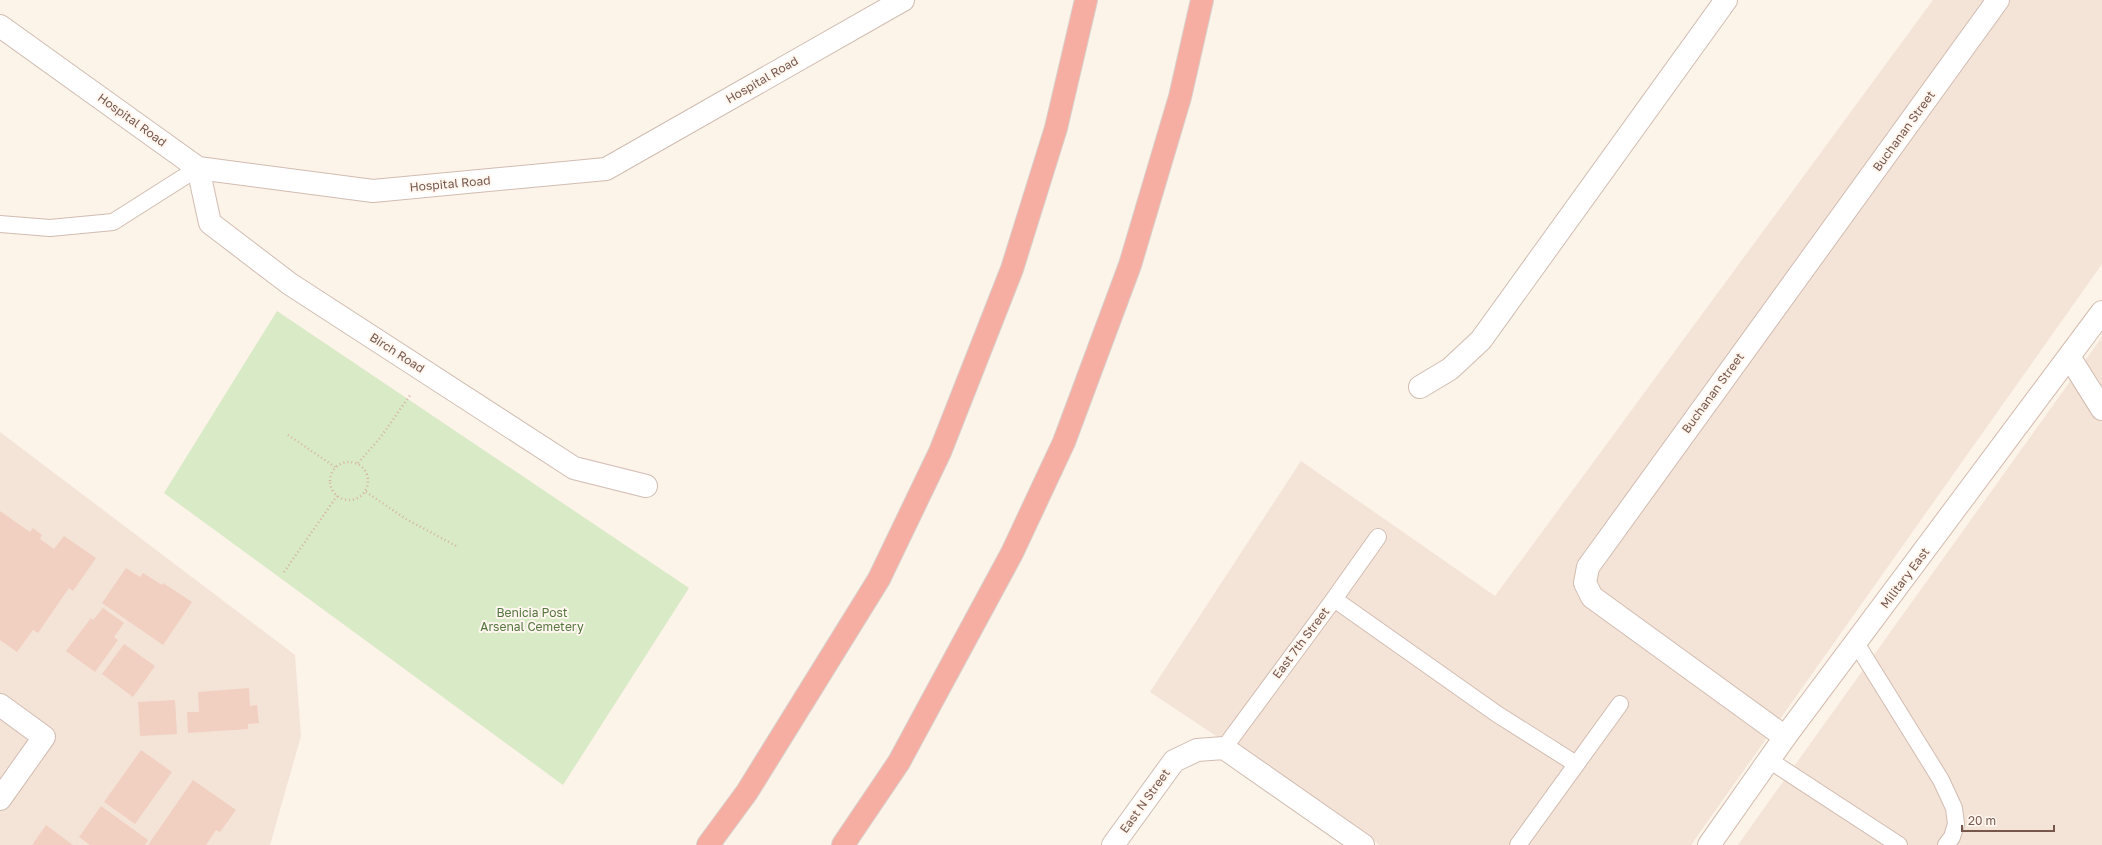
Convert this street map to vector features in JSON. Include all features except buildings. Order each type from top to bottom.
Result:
[{"type":"highway","points":[[843,845],[899,762],[1012,553],[1064,442],[1130,265],[1180,97],[1202,0]]},
{"type":"highway","points":[[708,845],[747,792],[879,579],[940,452],[1012,269],[1056,128],[1085,7]]},
{"type":"street","name":"Hospital Road","points":[[0,26],[198,168],[373,191],[606,169],[902,0]]},
{"type":"street","points":[[1420,387],[1450,369],[1480,340],[1726,0]]},
{"type":"street","name":"Buchanan Street","points":[[1785,737],[1592,597],[1585,583],[1588,567],[1998,0]]},
{"type":"street","name":"Birch Road","points":[[198,168],[210,223],[290,284],[574,468],[646,486]]},
{"type":"street","name":"Military East","points":[[1709,845],[1785,737],[2070,358],[2102,312]]},
{"type":"street","points":[[2070,358],[2102,409]]},
{"type":"street","points":[[0,705],[44,737],[0,799]]},
{"type":"street","points":[[1224,748],[1363,845]]},
{"type":"street","name":"East N Street","points":[[1113,845],[1174,761],[1197,750],[1224,748]]},
{"type":"lane","points":[[0,224],[50,228],[113,222],[198,168]]},
{"type":"lane","points":[[1334,599],[1378,537]]},
{"type":"lane","name":"East 7th Street","points":[[1224,748],[1334,599],[1497,714],[1576,764]]},
{"type":"lane","points":[[1856,643],[1941,780],[1954,808],[1956,824],[1952,837],[1946,845]]},
{"type":"lane","points":[[1518,845],[1620,704]]},
{"type":"lane","points":[[1769,760],[1899,845]]},
{"type":"path","points":[[358,464],[380,438],[426,372]]},
{"type":"path","points":[[288,435],[334,467]]},
{"type":"path","points":[[346,461],[358,464],[367,473],[368,479],[366,492],[355,499],[349,500],[337,496],[330,485],[330,479],[334,467],[346,461]]},
{"type":"path","points":[[366,492],[406,519],[458,547]]},
{"type":"path","points":[[284,572],[337,496]]},
{"type":"shaded area","points":[[1933,0],[2102,0],[2102,264],[1691,845],[1380,845],[1150,692],[1301,461],[1495,596]]},
{"type":"shaded area","points":[[2102,337],[2102,845],[1738,845],[1772,797]]},
{"type":"shaded area","points":[[0,432],[295,655],[301,736],[270,845],[0,845]]},
{"type":"green space","name":"Benicia Post Arsenal Cemetery","points":[[277,311],[689,588],[563,785],[164,493]]}]
